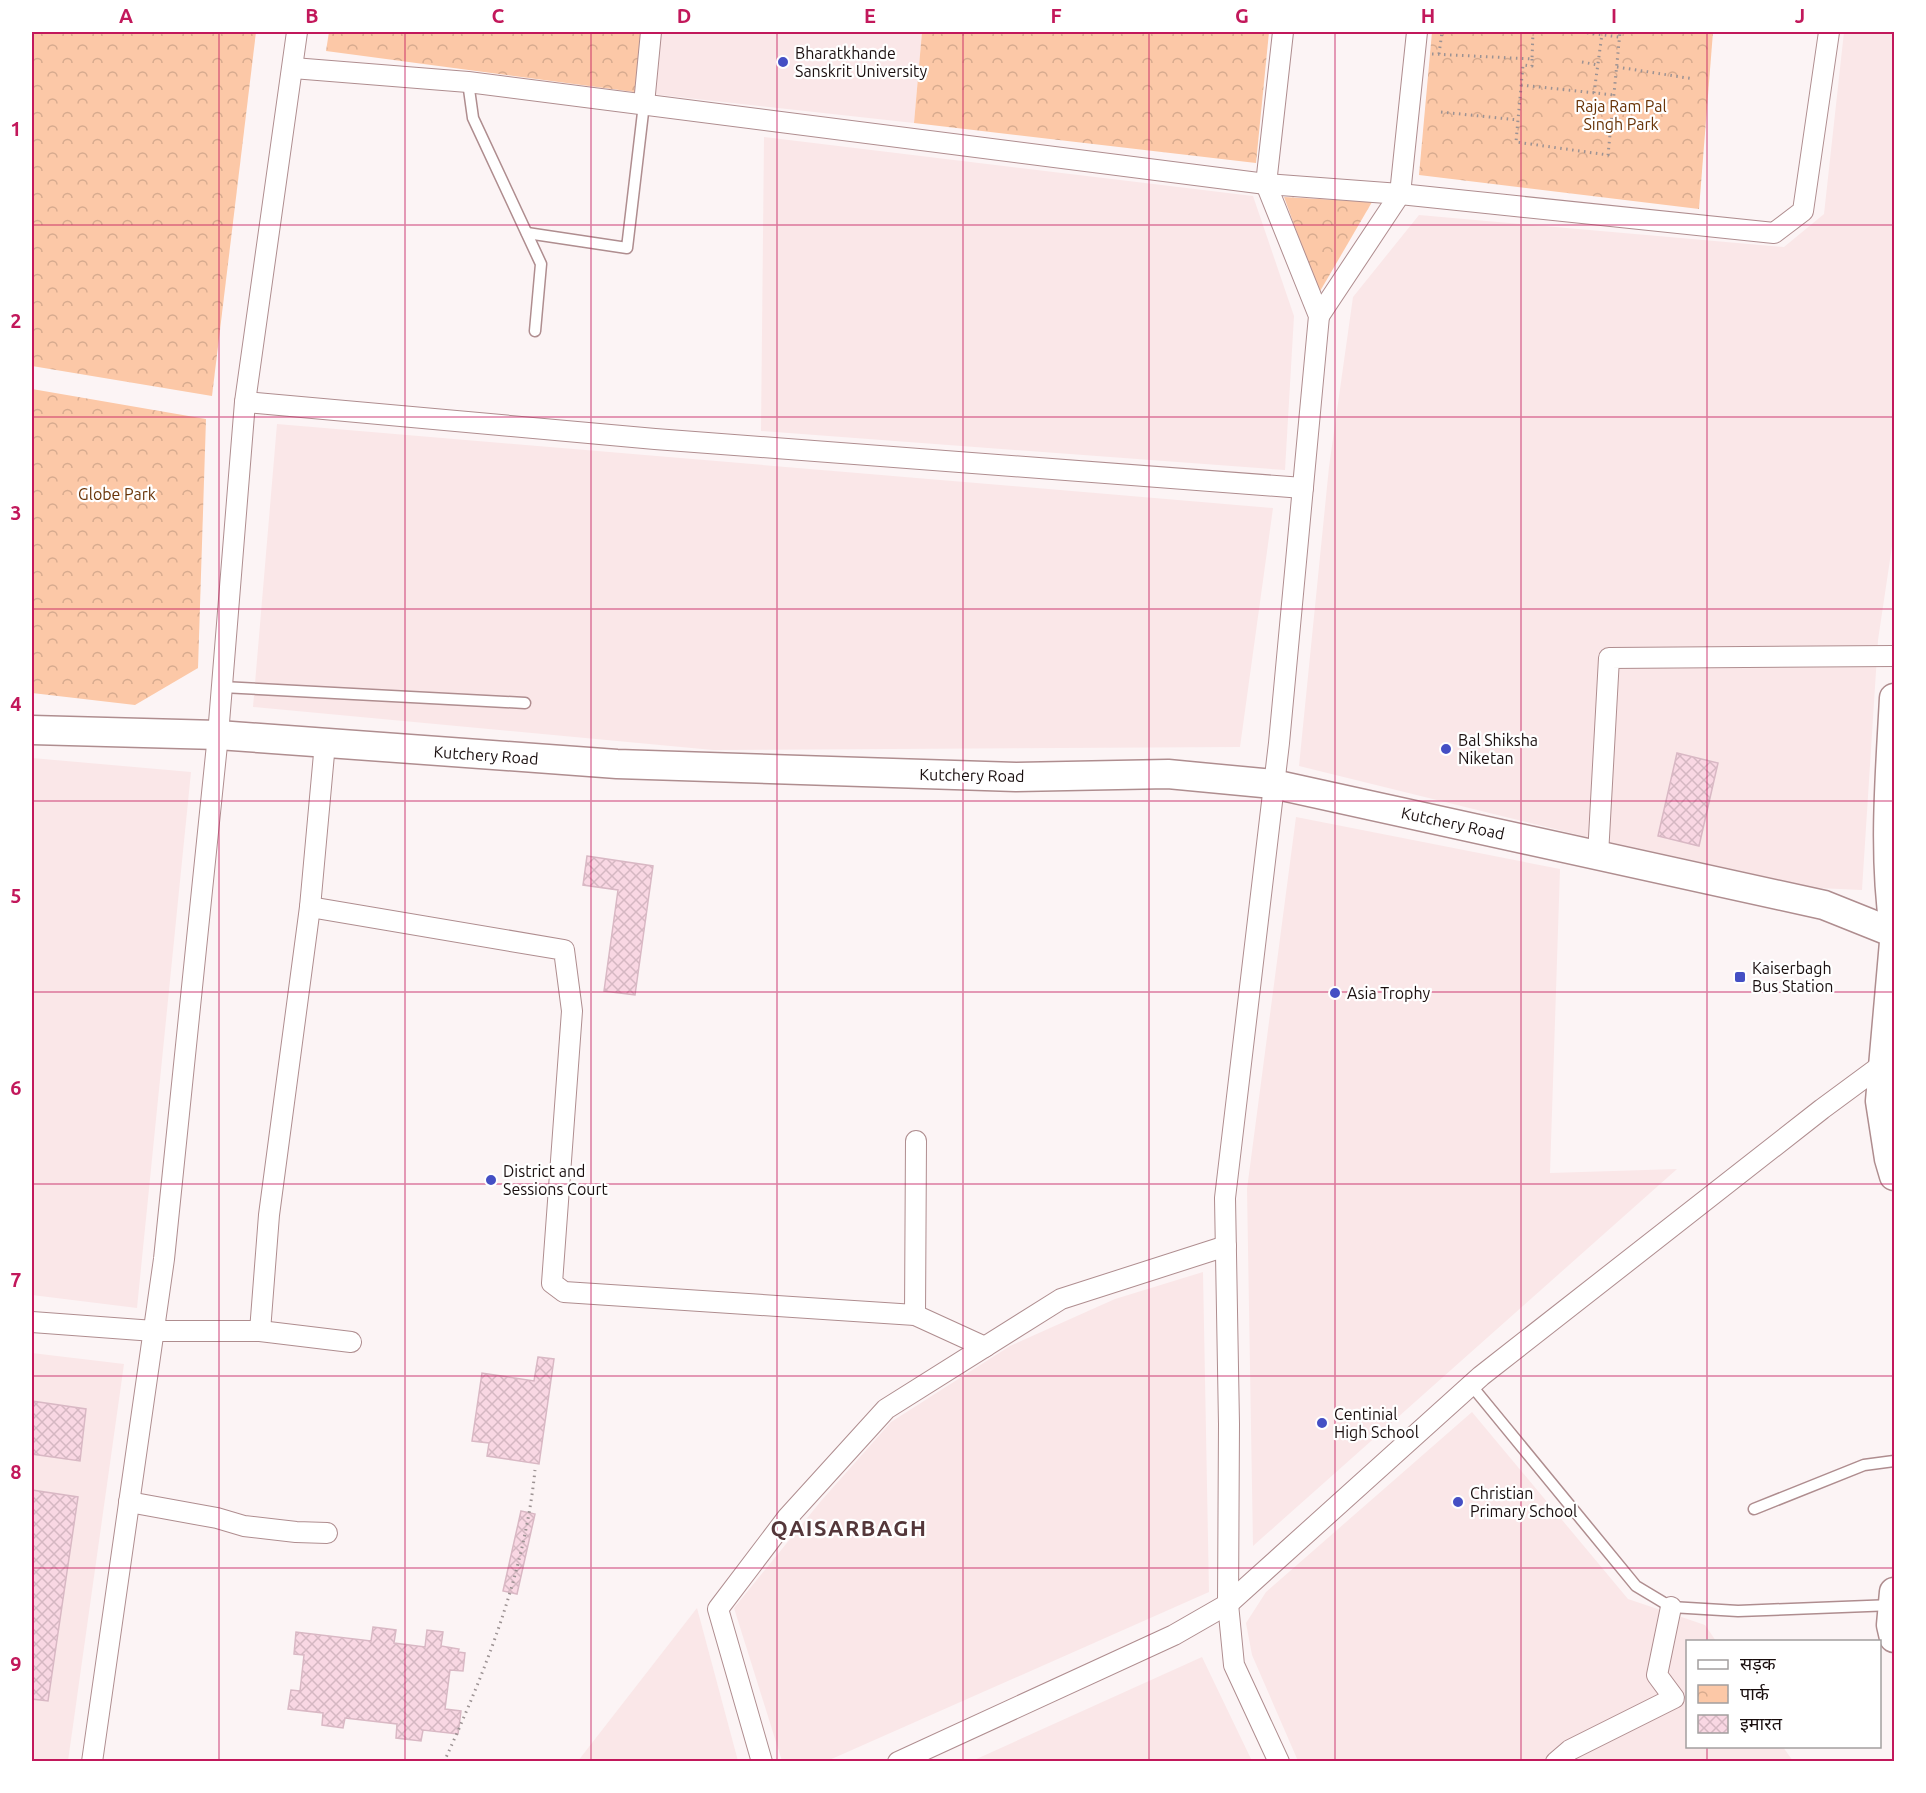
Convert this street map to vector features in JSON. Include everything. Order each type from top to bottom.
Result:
[{"type":"street","points":[[92,1761],[164,1259],[218,735],[245,402],[297,32]]},
{"type":"street","points":[[644,104],[651,32]]},
{"type":"street","points":[[1279,1761],[1234,1665],[1228,1604],[1229,1424],[1225,1198],[1274,784],[1319,316],[1266,184],[1282,32]]},
{"type":"street","points":[[1319,316],[1400,194],[1417,32]]},
{"type":"street","points":[[293,68],[468,82],[1266,184],[1400,194],[1774,233],[1803,211],[1829,32]]},
{"type":"street","points":[[245,402],[654,439],[1303,488]]},
{"type":"street","points":[[1598,855],[1609,658],[1894,656]]},
{"type":"street","points":[[1894,698],[1888,814],[1890,903],[1894,928]]},
{"type":"street","name":"Kutchery Road","points":[[32,730],[218,735],[617,764],[1016,777],[1168,774],[1274,784],[1824,905],[1894,933]]},
{"type":"street","points":[[260,1332],[269,1215],[310,907],[325,743]]},
{"type":"street","points":[[310,907],[564,950],[572,1011],[552,1283],[564,1292],[915,1315],[985,1347]]},
{"type":"street","points":[[1894,942],[1892,1006],[1880,1101],[1894,1176]]},
{"type":"street","points":[[898,1761],[1174,1635],[1228,1604],[1471,1385],[1813,1116],[1883,1064]]},
{"type":"street","points":[[915,1315],[916,1141]]},
{"type":"street","points":[[762,1761],[718,1609],[787,1518],[886,1409],[1061,1299],[1226,1246]]},
{"type":"street","points":[[32,1322],[154,1331],[260,1332],[351,1342]]},
{"type":"street","points":[[129,1502],[217,1518],[244,1526],[327,1533]]},
{"type":"street","points":[[1894,1599],[1891,1625],[1894,1638]]},
{"type":"street","points":[[1556,1761],[1570,1750],[1674,1698],[1658,1675],[1671,1607]]},
{"type":"lane","points":[[468,82],[472,118],[542,264],[535,331]]},
{"type":"lane","points":[[527,233],[627,248],[644,104]]},
{"type":"lane","points":[[222,687],[525,703]]},
{"type":"lane","points":[[1471,1385],[1636,1586],[1671,1607],[1738,1611],[1894,1599]]},
{"type":"lane","points":[[1754,1509],[1864,1465],[1894,1461]]},
{"type":"path","points":[[1439,54],[1442,32]]},
{"type":"path","points":[[1533,32],[1532,66],[1523,65],[1516,142],[1608,154],[1620,32]]},
{"type":"path","points":[[1581,32],[1619,37]]},
{"type":"path","points":[[1594,93],[1602,34]]},
{"type":"path","points":[[1430,54],[1532,59]]},
{"type":"path","points":[[1582,62],[1598,64]]},
{"type":"path","points":[[1617,67],[1694,79]]},
{"type":"path","points":[[1521,85],[1614,95]]},
{"type":"path","points":[[1441,112],[1518,120]]},
{"type":"path","points":[[444,1761],[469,1708],[509,1595],[531,1507],[535,1470]]},
{"type":"shaded area","name":"Bharatkhande Sanskrit University","points":[[651,32],[922,32],[914,123],[642,93]]},
{"type":"shaded area","points":[[1844,32],[1894,32],[1894,533],[1878,640],[1862,890],[1817,888],[1587,837],[1299,766],[1329,467],[1353,297],[1419,215],[1784,247],[1824,214]]},
{"type":"shaded area","points":[[764,137],[1253,196],[1294,316],[1285,470],[761,431]]},
{"type":"shaded area","points":[[277,424],[1273,508],[1240,747],[713,750],[253,707]]},
{"type":"shaded area","points":[[32,758],[191,772],[137,1308],[32,1295]]},
{"type":"shaded area","points":[[1296,817],[1560,869],[1550,1173],[1677,1169],[1253,1546],[1247,1189]]},
{"type":"shaded area","points":[[1203,1272],[1209,1592],[827,1761],[782,1761],[734,1608],[821,1501],[891,1422],[1010,1346],[1115,1299]]},
{"type":"shaded area","points":[[32,1353],[124,1364],[68,1761],[32,1762]]},
{"type":"shaded area","name":"Christian Primary School","points":[[1472,1412],[1628,1599],[1705,1625],[1715,1640],[1686,1640],[1686,1748],[1784,1748],[1793,1761],[1298,1761],[1252,1655],[1246,1623],[1266,1592]]},
{"type":"shaded area","points":[[697,1608],[738,1761],[578,1761]]},
{"type":"shaded area","points":[[1202,1657],[1252,1761],[972,1761]]},
{"type":"green space","points":[[32,32],[256,32],[212,396],[32,366]]},
{"type":"green space","points":[[329,32],[651,32],[642,93],[326,51]]},
{"type":"green space","points":[[922,32],[1269,32],[1256,163],[914,123]]},
{"type":"green space","name":"Raja Ram Pal Singh Park","points":[[1432,32],[1713,32],[1699,209],[1419,175]]},
{"type":"green space","points":[[1284,197],[1372,202],[1319,293]]},
{"type":"green space","name":"Globe Park","points":[[32,389],[206,419],[198,668],[135,705],[32,693]]},
{"type":"building","points":[[1677,753],[1718,763],[1699,846],[1658,836]]},
{"type":"building","points":[[587,856],[653,866],[635,995],[604,991],[618,890],[583,885]]},
{"type":"building","points":[[538,1357],[554,1359],[539,1464],[487,1456],[489,1443],[472,1441],[482,1373],[534,1381]]},
{"type":"building","points":[[32,1401],[86,1409],[80,1461],[32,1454]]},
{"type":"building","points":[[32,1490],[78,1497],[48,1701],[32,1699]]},
{"type":"building","points":[[521,1511],[535,1514],[517,1594],[503,1591]]},
{"type":"building","points":[[373,1627],[396,1630],[394,1643],[425,1647],[427,1630],[443,1632],[441,1646],[459,1649],[458,1652],[465,1653],[463,1671],[450,1670],[445,1709],[461,1711],[458,1734],[423,1730],[421,1741],[396,1738],[397,1724],[345,1718],[343,1728],[322,1725],[323,1713],[288,1709],[291,1690],[300,1691],[304,1655],[294,1654],[296,1632],[371,1641]]},
{"type":"place","name":"Bharatkhande Sanskrit University","points":[[783,62]]},
{"type":"place","name":"Bal Shiksha Niketan","points":[[1446,749]]},
{"type":"place","name":"Kaiserbagh Bus Station","points":[[1740,977]]},
{"type":"place","name":"Asia Trophy","points":[[1335,993]]},
{"type":"place","name":"District and Sessions Court","points":[[491,1180]]},
{"type":"place","name":"Centinial High School","points":[[1322,1423]]},
{"type":"place","name":"Christian Primary School","points":[[1458,1502]]},
{"type":"district","name":"QAISARBAGH","points":[[849,1527]]}]
